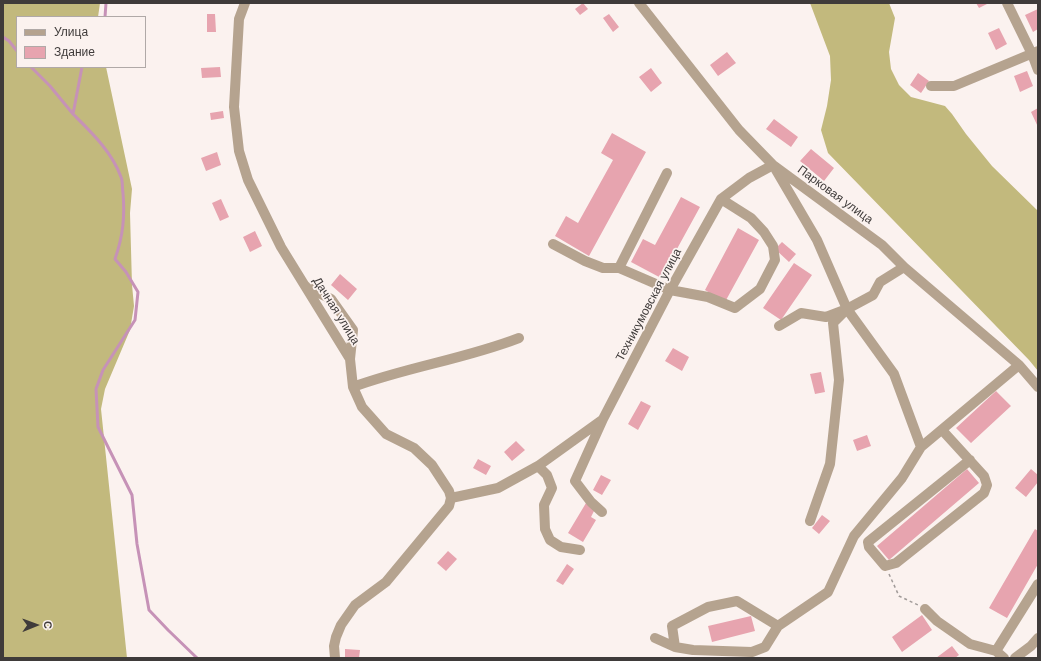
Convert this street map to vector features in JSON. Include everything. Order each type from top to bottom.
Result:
[{"type":"street","name":"Дачная улица","points":[[244,3],[239,19],[234,107],[239,151],[248,180],[281,247],[350,359],[353,387],[362,407],[386,434],[414,448],[432,465],[450,491],[451,498]]},
{"type":"street","name":"Парковая улица","points":[[639,3],[738,130],[773,165],[882,245],[904,267],[1019,365],[1038,387]]},
{"type":"street","points":[[1007,3],[1035,52],[1038,70]]},
{"type":"street","points":[[931,86],[954,86],[1035,52]]},
{"type":"street","name":"Техникумовская улица","points":[[602,512],[591,502],[575,481],[604,419],[670,290],[721,199],[749,178],[773,165]]},
{"type":"street","points":[[773,165],[817,240],[847,309],[894,374],[921,447]]},
{"type":"street","points":[[619,268],[667,173]]},
{"type":"street","points":[[554,244],[585,261],[603,268],[619,268],[670,290],[708,297],[735,308],[760,289],[775,260],[773,246],[764,232],[751,218],[721,199]]},
{"type":"street","points":[[779,326],[801,313],[826,317],[847,309],[873,295],[880,282],[904,267]]},
{"type":"street","points":[[305,286],[330,299],[353,330],[350,359]]},
{"type":"street","points":[[810,520],[830,464],[839,380],[833,323],[847,309]]},
{"type":"street","points":[[353,387],[379,378],[493,348],[519,338]]},
{"type":"street","points":[[655,638],[674,647],[693,650],[752,652],[765,647],[778,626],[828,592],[854,536],[902,478],[921,447],[1019,365]]},
{"type":"street","points":[[335,658],[334,646],[341,624],[355,605],[386,582],[449,506],[451,498],[498,488],[538,466],[604,419]]},
{"type":"street","points":[[942,430],[970,460],[984,476],[986,485],[984,493],[896,563],[885,566],[869,548],[868,542],[970,460]]},
{"type":"street","points":[[538,466],[547,475],[552,488],[544,505],[545,529],[550,540],[561,547],[580,550]]},
{"type":"street","points":[[925,609],[937,621],[970,644],[1000,654],[1038,584]]},
{"type":"street","points":[[674,647],[672,626],[708,607],[737,602],[778,626]]},
{"type":"street","points":[[1015,658],[1031,646],[1038,638]]},
{"type":"path","points":[[885,566],[899,596],[925,609]]},
{"type":"shaded area","points":[[3,3],[100,3],[98,16],[16,16],[16,68],[106,68],[132,189],[130,213],[134,306],[130,330],[105,389],[101,409],[127,658],[3,658]]},
{"type":"shaded area","points":[[810,3],[889,3],[895,18],[889,52],[891,69],[899,85],[911,97],[945,106],[992,166],[1038,211],[1038,371],[828,153],[821,130],[831,80],[830,56]]},
{"type":"building","points":[[583,3],[588,9],[580,15],[575,9]]},
{"type":"building","points":[[976,3],[989,3],[979,8]]},
{"type":"building","points":[[1038,9],[1038,29],[1033,32],[1025,15]]},
{"type":"building","points":[[207,14],[215,14],[216,32],[207,32]]},
{"type":"building","points":[[609,14],[619,27],[613,32],[603,18]]},
{"type":"building","points":[[999,28],[1007,44],[996,50],[988,33]]},
{"type":"building","points":[[727,52],[736,63],[718,76],[710,65]]},
{"type":"building","points":[[220,67],[221,77],[202,78],[201,68]]},
{"type":"building","points":[[651,68],[662,83],[651,92],[639,77]]},
{"type":"building","points":[[1027,71],[1033,86],[1020,92],[1014,76]]},
{"type":"building","points":[[918,73],[929,81],[921,93],[910,85]]},
{"type":"building","points":[[1038,108],[1038,127],[1031,112]]},
{"type":"building","points":[[223,111],[224,118],[211,120],[210,113]]},
{"type":"building","points":[[774,119],[798,137],[791,147],[766,129]]},
{"type":"building","points":[[612,133],[646,152],[589,256],[555,236],[566,216],[578,223],[613,160],[601,153]]},
{"type":"building","points":[[811,149],[834,168],[824,181],[800,161]]},
{"type":"building","points":[[217,152],[221,165],[206,171],[201,158]]},
{"type":"building","points":[[681,197],[700,207],[661,278],[631,262],[643,239],[655,245]]},
{"type":"building","points":[[221,199],[229,217],[220,221],[212,203]]},
{"type":"building","points":[[738,228],[759,240],[725,302],[705,290]]},
{"type":"building","points":[[255,231],[262,246],[250,252],[243,237]]},
{"type":"building","points":[[782,242],[796,254],[789,262],[775,249]]},
{"type":"building","points":[[794,263],[812,275],[781,320],[763,308]]},
{"type":"building","points":[[340,274],[357,289],[348,300],[331,285]]},
{"type":"building","points":[[673,348],[689,357],[682,371],[665,361]]},
{"type":"building","points":[[821,372],[825,392],[815,394],[810,374]]},
{"type":"building","points":[[996,391],[1011,406],[971,443],[956,428]]},
{"type":"building","points":[[641,401],[651,406],[638,430],[628,424]]},
{"type":"building","points":[[867,435],[871,446],[857,451],[853,440]]},
{"type":"building","points":[[516,441],[525,450],[512,461],[504,452]]},
{"type":"building","points":[[478,459],[491,466],[486,475],[473,468]]},
{"type":"building","points":[[967,469],[979,483],[889,560],[877,546]]},
{"type":"building","points":[[1031,469],[1038,475],[1038,482],[1026,497],[1015,488]]},
{"type":"building","points":[[601,475],[611,480],[602,495],[593,490]]},
{"type":"building","points":[[586,503],[595,509],[591,517],[596,520],[583,542],[568,533]]},
{"type":"building","points":[[822,515],[830,521],[819,534],[812,528]]},
{"type":"building","points":[[1035,529],[1038,531],[1038,564],[1007,618],[989,608]]},
{"type":"building","points":[[448,551],[457,559],[446,571],[437,563]]},
{"type":"building","points":[[567,564],[574,569],[563,585],[556,581]]},
{"type":"building","points":[[922,615],[932,630],[902,652],[892,637]]},
{"type":"building","points":[[751,616],[755,631],[712,642],[708,626]]},
{"type":"building","points":[[952,646],[959,655],[955,658],[936,658]]},
{"type":"building","points":[[345,649],[360,650],[359,658],[345,658]]},
{"type":"waterway","points":[[105,16],[106,3]]},
{"type":"waterway","points":[[3,37],[9,41],[16,50]]},
{"type":"waterway","points":[[32,68],[50,86],[73,114]]},
{"type":"waterway","points":[[82,68],[73,114],[107,151],[121,177],[124,202],[122,234],[115,259],[126,272],[138,292],[135,320],[103,370],[96,389],[98,427],[132,495],[137,544],[149,610],[197,658]]}]
